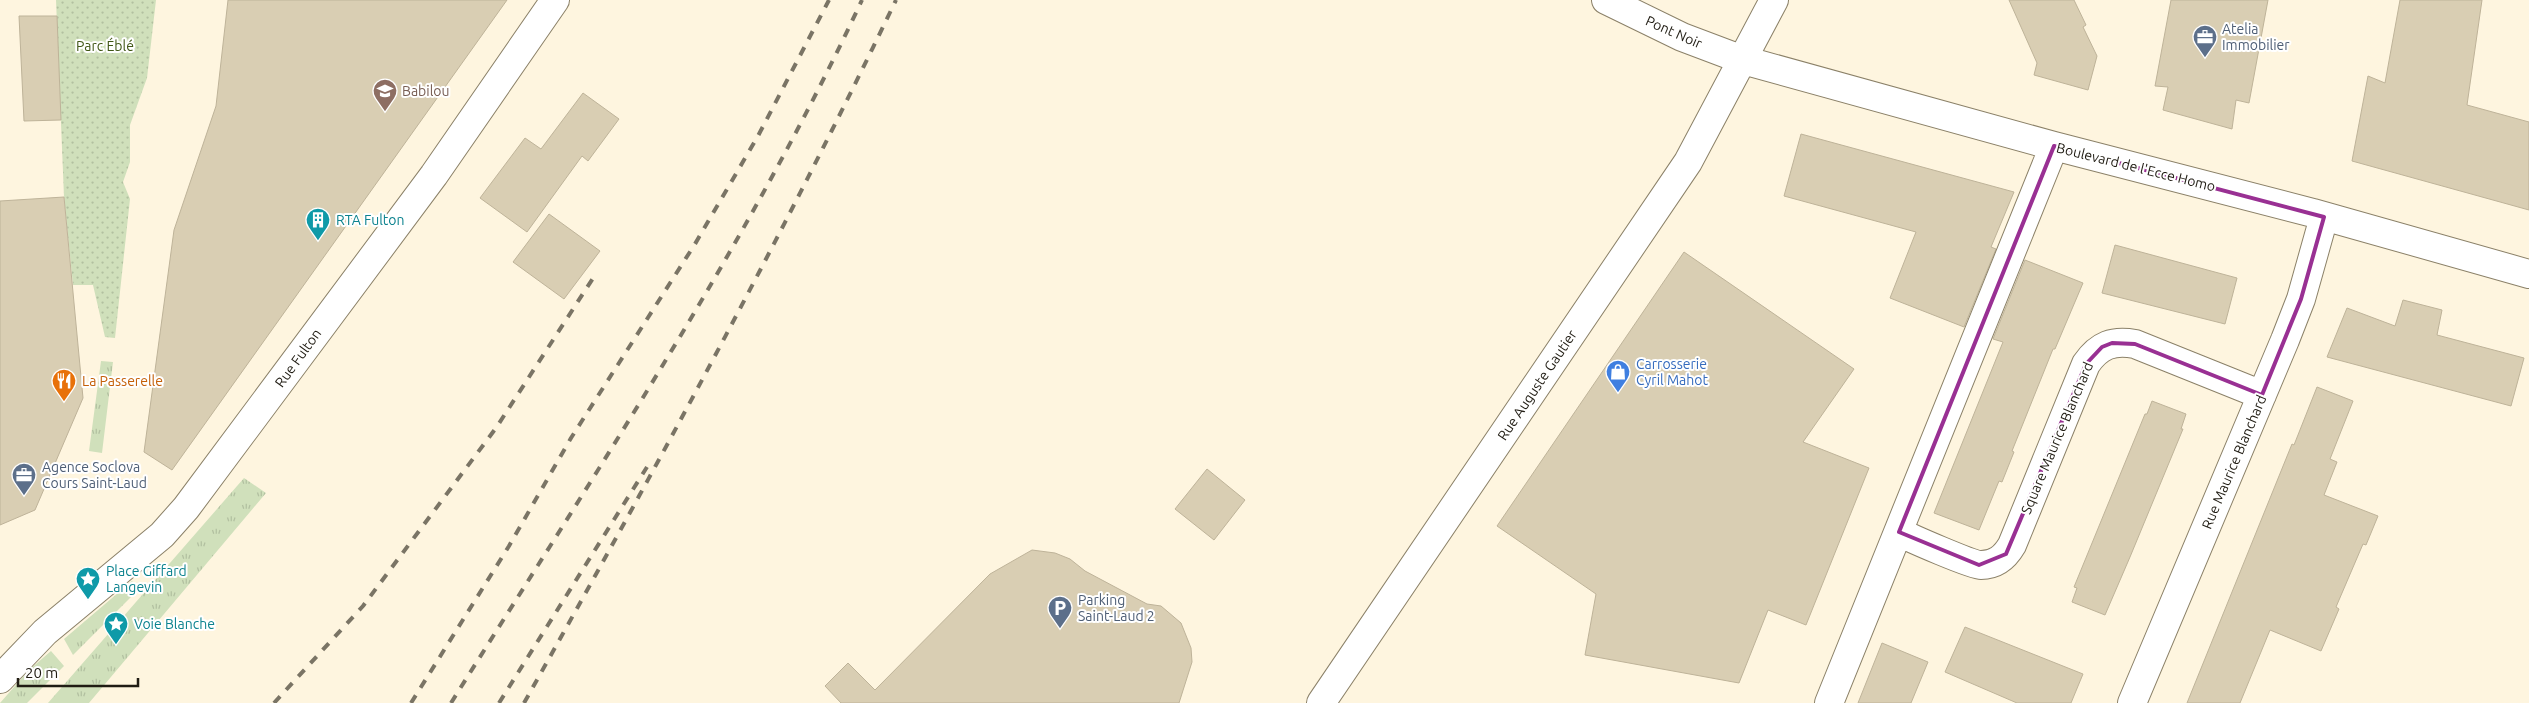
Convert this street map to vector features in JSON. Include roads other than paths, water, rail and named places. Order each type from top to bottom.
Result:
[{"type":"street","name":"Rue Fulton","points":[[0,680],[45,632],[162,534],[186,508],[434,174],[556,0]]},
{"type":"street","name":"Pont Noir","points":[[1606,0],[1682,37],[1743,60]]},
{"type":"street","name":"Rue Auguste Gautier","points":[[1321,703],[1688,162],[1774,0]]},
{"type":"street","name":"Boulevard de l'Ecce Homo","points":[[1743,60],[2054,146],[2147,168],[2529,274]]},
{"type":"street","points":[[1829,703],[2054,146]]},
{"type":"street","name":"Rue Maurice Blanchard","points":[[2132,703],[2301,299],[2324,217]]},
{"type":"street","name":"Square Maurice Blanchard","points":[[1898,532],[1979,566],[1997,561],[2006,554],[2012,545],[2086,364],[2102,347],[2112,343],[2135,344],[2262,396]]},
{"type":"railway","points":[[411,703],[509,546],[571,438],[695,244],[758,136],[829,0]]},
{"type":"railway","points":[[451,703],[614,444],[719,270],[770,181],[862,0]]},
{"type":"railway","points":[[524,703],[716,354],[808,178],[896,0]]},
{"type":"railway","points":[[274,703],[363,606],[496,428],[597,272]]},
{"type":"railway","points":[[499,703],[647,467]]},
{"type":"place","name":"Atelia Immobilier","points":[[2205,58]]},
{"type":"place","name":"Babilou","points":[[385,112]]},
{"type":"place","name":"RTA Fulton","points":[[318,241]]},
{"type":"place","name":"Carrosserie Cyril Mahot","points":[[1618,393]]},
{"type":"place","name":"La Passerelle","points":[[64,402]]},
{"type":"place","name":"Agence Soclova Cours Saint-Laud","points":[[24,496]]},
{"type":"place","name":"Place Giffard Langevin","points":[[88,600]]},
{"type":"place","name":"Parking Saint-Laud 2","points":[[1060,629]]},
{"type":"place","name":"Voie Blanche","points":[[116,645]]},
{"type":"park label","name":"Parc Éblé","points":[[105,46]]}]
